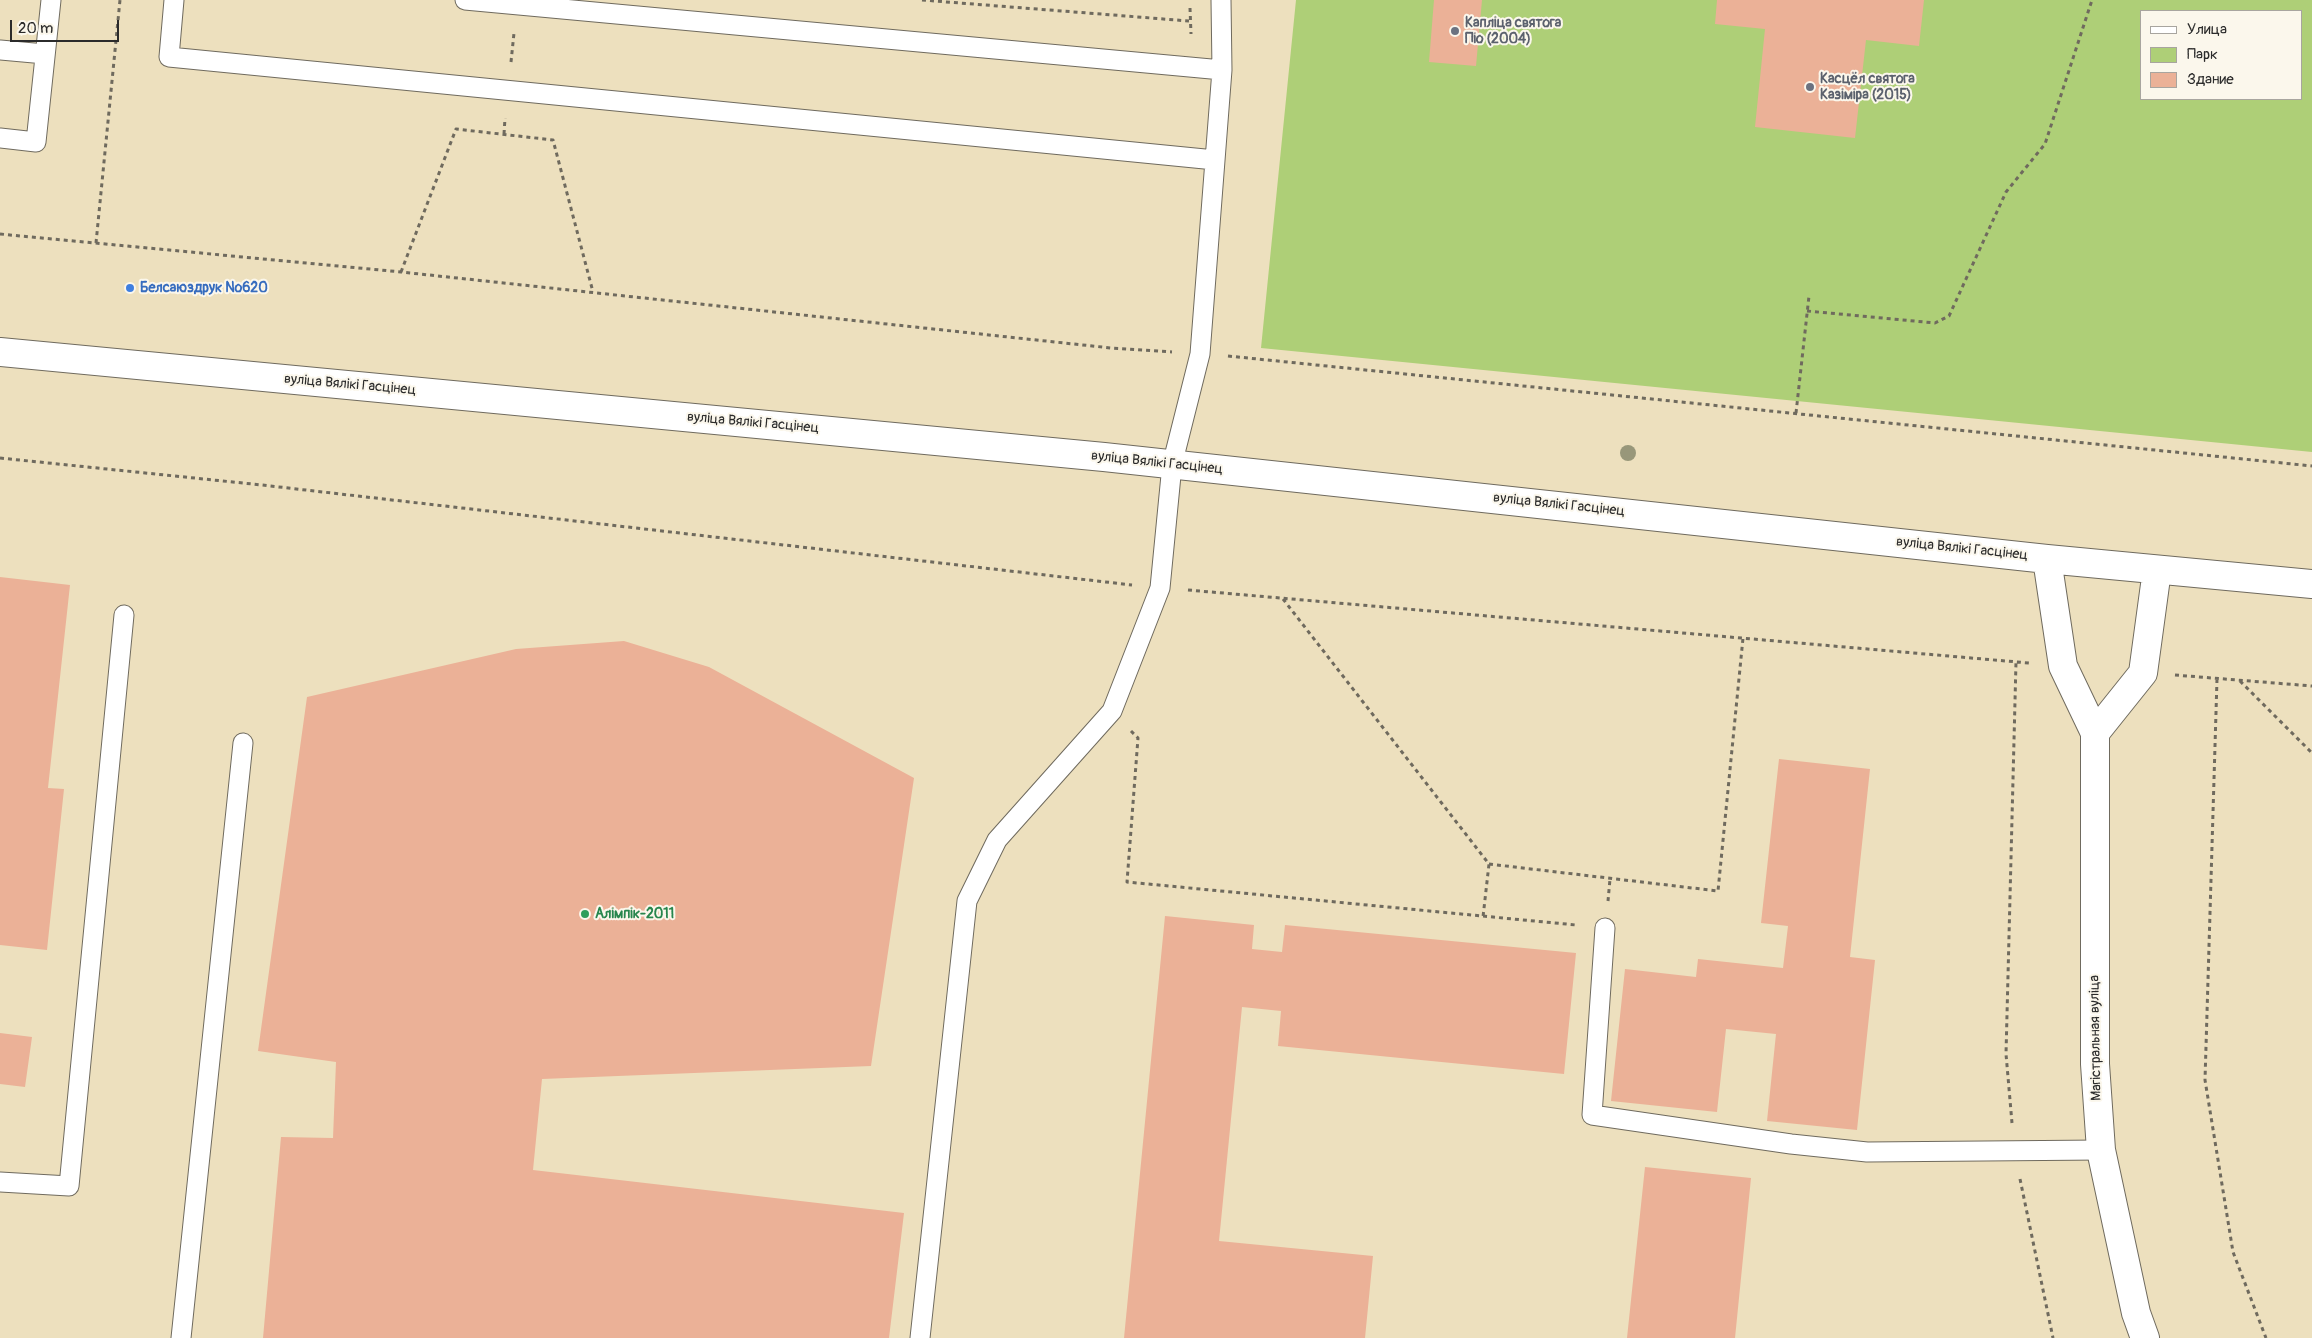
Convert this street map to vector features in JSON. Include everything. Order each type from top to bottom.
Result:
[{"type":"main road","name":"вуліца Вялікі Гасцінец","points":[[0,352],[1084,455],[2047,559],[2312,584]]},
{"type":"main road","points":[[2047,559],[2063,666],[2095,733],[2143,672],[2157,570]]},
{"type":"main road","name":"Магістральная вуліца","points":[[2095,733],[2095,1064],[2101,1150],[2136,1313],[2145,1338]]},
{"type":"lane","points":[[0,138],[36,142],[51,0]]},
{"type":"lane","points":[[174,0],[169,57],[1215,160]]},
{"type":"lane","points":[[465,0],[1222,70]]},
{"type":"lane","points":[[920,1338],[967,901],[997,840],[1112,711],[1160,588],[1172,465],[1200,354],[1222,70],[1221,0]]},
{"type":"lane","points":[[0,50],[45,54]]},
{"type":"lane","points":[[0,1182],[69,1186],[124,615]]},
{"type":"lane","points":[[181,1338],[244,743]]},
{"type":"lane","points":[[1605,928],[1592,1115],[1791,1144],[1867,1152],[2101,1150]]},
{"type":"path","points":[[96,243],[120,0]]},
{"type":"path","points":[[922,0],[1189,21]]},
{"type":"path","points":[[1807,311],[1935,323],[1949,316],[2006,192],[2045,144],[2092,0]]},
{"type":"path","points":[[401,272],[456,129],[553,140],[593,292]]},
{"type":"path","points":[[0,234],[401,272],[1111,348],[1304,362],[2312,466]]},
{"type":"path","points":[[1796,413],[1809,296]]},
{"type":"path","points":[[1283,599],[1489,864],[1483,917]]},
{"type":"path","points":[[1489,864],[1718,891],[1743,638]]},
{"type":"path","points":[[2016,662],[2006,1054],[2014,1151],[2052,1338]]},
{"type":"path","points":[[2216,679],[2205,1080],[2233,1252],[2266,1338]]},
{"type":"path","points":[[2240,680],[2312,753]]},
{"type":"path","points":[[1112,711],[1138,738],[1127,882],[1605,928],[1610,879]]},
{"type":"green space","points":[[1296,0],[2312,0],[2312,452],[1261,348]]},
{"type":"building","name":"Капліца святога Піо (2004)","points":[[1434,0],[1482,0],[1476,66],[1429,62]]},
{"type":"building","name":"Касцёл святога Казіміра (2015)","points":[[1717,0],[1924,0],[1919,46],[1866,40],[1855,138],[1755,127],[1765,29],[1715,24]]},
{"type":"building","points":[[0,577],[70,585],[48,788],[64,789],[47,950],[0,945]]},
{"type":"building","name":"Алімпік-2011","points":[[624,641],[709,667],[914,778],[871,1066],[542,1079],[533,1170],[904,1213],[889,1338],[263,1338],[281,1137],[333,1138],[336,1062],[258,1051],[307,697],[516,649]]},
{"type":"building","points":[[1779,759],[1870,769],[1850,957],[1875,960],[1857,1130],[1767,1121],[1776,1034],[1726,1029],[1717,1112],[1611,1101],[1625,969],[1696,977],[1698,959],[1783,968],[1788,926],[1761,923]]},
{"type":"building","points":[[1165,916],[1254,925],[1252,949],[1282,952],[1285,925],[1576,953],[1564,1074],[1278,1046],[1281,1011],[1242,1007],[1219,1241],[1373,1256],[1365,1338],[1124,1338]]},
{"type":"building","points":[[0,1033],[32,1037],[25,1087],[0,1084]]},
{"type":"building","points":[[1645,1167],[1751,1178],[1735,1338],[1627,1338]]},
{"type":"place","name":"Капліца святога Піо (2004)","points":[[1455,31]]},
{"type":"place","name":"Касцёл святога Казіміра (2015)","points":[[1810,87]]},
{"type":"place","name":"Белсаюздрук №620","points":[[130,288]]},
{"type":"place","name":"Алімпік-2011","points":[[585,914]]}]
